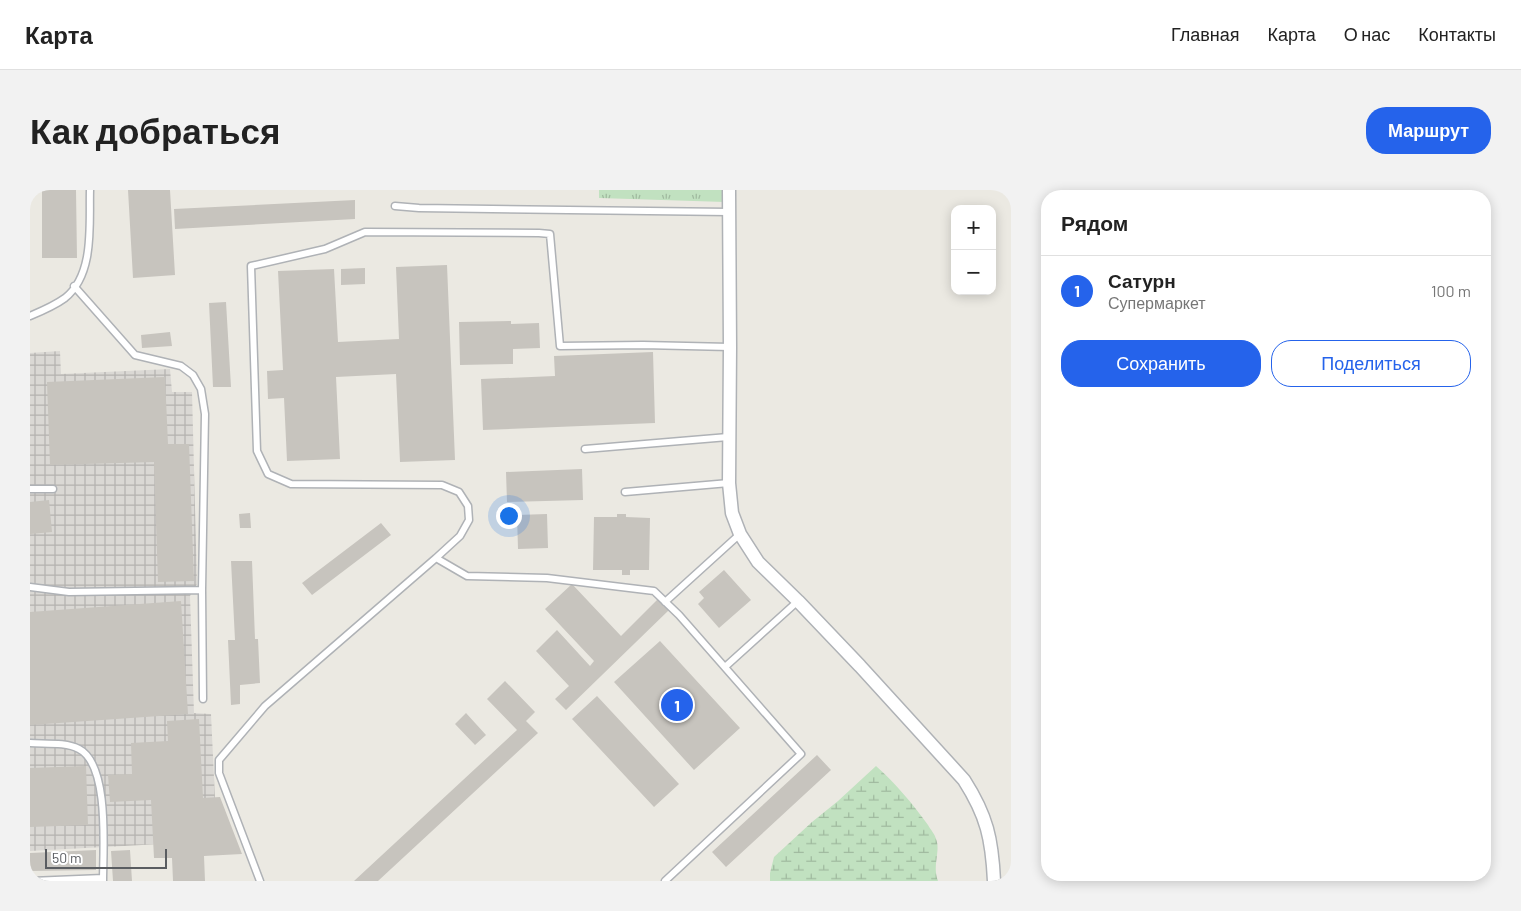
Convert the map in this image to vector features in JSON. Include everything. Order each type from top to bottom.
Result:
[{"type":"street","points":[[729,190],[729,483],[732,513],[740,534],[758,562],[798,601],[964,780],[976,799],[990,835],[994,881]]},
{"type":"lane","points":[[30,316],[51,307],[66,297],[83,270],[88,249],[90,190]]},
{"type":"lane","points":[[396,206],[419,208],[729,212]]},
{"type":"lane","points":[[260,881],[219,773],[219,760],[265,706],[436,558],[460,536],[469,520],[468,506],[459,492],[442,485],[291,484],[268,474],[257,451],[251,266],[324,250],[365,232],[550,234],[560,346],[730,346]]},
{"type":"lane","points":[[74,286],[135,354],[181,366],[193,375],[201,390],[205,414],[202,590],[204,698]]},
{"type":"lane","points":[[585,449],[728,437]]},
{"type":"lane","points":[[625,492],[729,483]]},
{"type":"lane","points":[[30,489],[53,489]]},
{"type":"lane","points":[[666,602],[740,534]]},
{"type":"lane","points":[[436,558],[468,576],[547,578],[654,591],[725,667],[801,754],[665,881]]},
{"type":"lane","points":[[30,586],[69,592],[202,590]]},
{"type":"lane","points":[[725,667],[798,601]]},
{"type":"lane","points":[[30,743],[68,746],[80,749],[89,757],[94,768],[103,807],[103,880],[31,881]]},
{"type":"shaded area","points":[[60,351],[61,374],[170,369],[172,392],[192,392],[197,584],[190,596],[194,713],[211,714],[217,841],[30,851],[30,353]]},
{"type":"green space","points":[[599,190],[725,190],[725,202],[599,198]]},
{"type":"green space","points":[[876,766],[910,802],[935,835],[938,848],[936,875],[938,881],[770,881],[774,857]]},
{"type":"building","points":[[42,190],[76,190],[77,258],[42,258]]},
{"type":"building","points":[[128,190],[170,190],[175,275],[133,278]]},
{"type":"building","points":[[355,200],[355,219],[175,229],[174,209]]},
{"type":"building","points":[[447,265],[455,460],[400,462],[396,374],[336,377],[340,459],[287,461],[284,398],[268,399],[267,371],[283,370],[278,271],[334,269],[338,342],[399,339],[396,267]]},
{"type":"building","points":[[365,268],[365,284],[341,285],[341,269]]},
{"type":"building","points":[[226,302],[231,387],[213,387],[209,303]]},
{"type":"building","points":[[511,321],[511,324],[539,323],[540,348],[513,349],[513,364],[460,365],[459,322]]},
{"type":"building","points":[[170,332],[172,346],[142,348],[141,335]]},
{"type":"building","points":[[653,352],[655,423],[483,430],[481,379],[555,376],[554,356]]},
{"type":"building","points":[[165,377],[168,444],[189,444],[194,581],[158,582],[154,462],[50,465],[47,382]]},
{"type":"building","points":[[582,469],[583,500],[507,502],[506,472]]},
{"type":"building","points":[[49,500],[52,532],[30,534],[30,502]]},
{"type":"building","points":[[250,513],[251,528],[240,528],[239,514]]},
{"type":"building","points":[[547,514],[548,548],[518,549],[517,515]]},
{"type":"building","points":[[617,514],[626,514],[626,517],[650,518],[649,570],[630,570],[630,575],[622,575],[622,570],[593,570],[594,517],[617,517]]},
{"type":"building","points":[[381,523],[391,535],[312,595],[302,583]]},
{"type":"building","points":[[231,561],[252,561],[255,639],[258,639],[260,683],[240,685],[240,704],[231,705],[228,640],[235,640]]},
{"type":"building","points":[[724,570],[751,600],[719,628],[698,604],[704,598],[699,592]]},
{"type":"building","points":[[572,584],[621,636],[658,599],[669,610],[566,710],[555,699],[569,686],[536,651],[557,630],[590,666],[594,661],[545,609]]},
{"type":"building","points":[[181,601],[188,714],[30,725],[30,612]]},
{"type":"building","points":[[660,641],[740,728],[694,770],[614,682]]},
{"type":"building","points":[[505,681],[535,712],[526,721],[538,733],[378,881],[354,881],[517,730],[487,699]]},
{"type":"building","points":[[597,696],[679,784],[654,807],[572,719]]},
{"type":"building","points":[[466,713],[486,735],[475,745],[455,724]]},
{"type":"building","points":[[199,719],[203,798],[220,797],[242,854],[204,856],[205,881],[173,881],[172,858],[154,858],[151,800],[110,802],[108,775],[132,774],[131,743],[168,741],[167,721]]},
{"type":"building","points":[[817,755],[831,770],[726,867],[712,852]]},
{"type":"building","points":[[86,766],[88,825],[30,827],[30,768]]},
{"type":"building","points":[[96,850],[96,870],[30,871],[30,853]]},
{"type":"building","points":[[130,850],[132,881],[113,881],[111,851]]},
{"type":"place","name":"Сатурн","points":[[677,705]]}]
